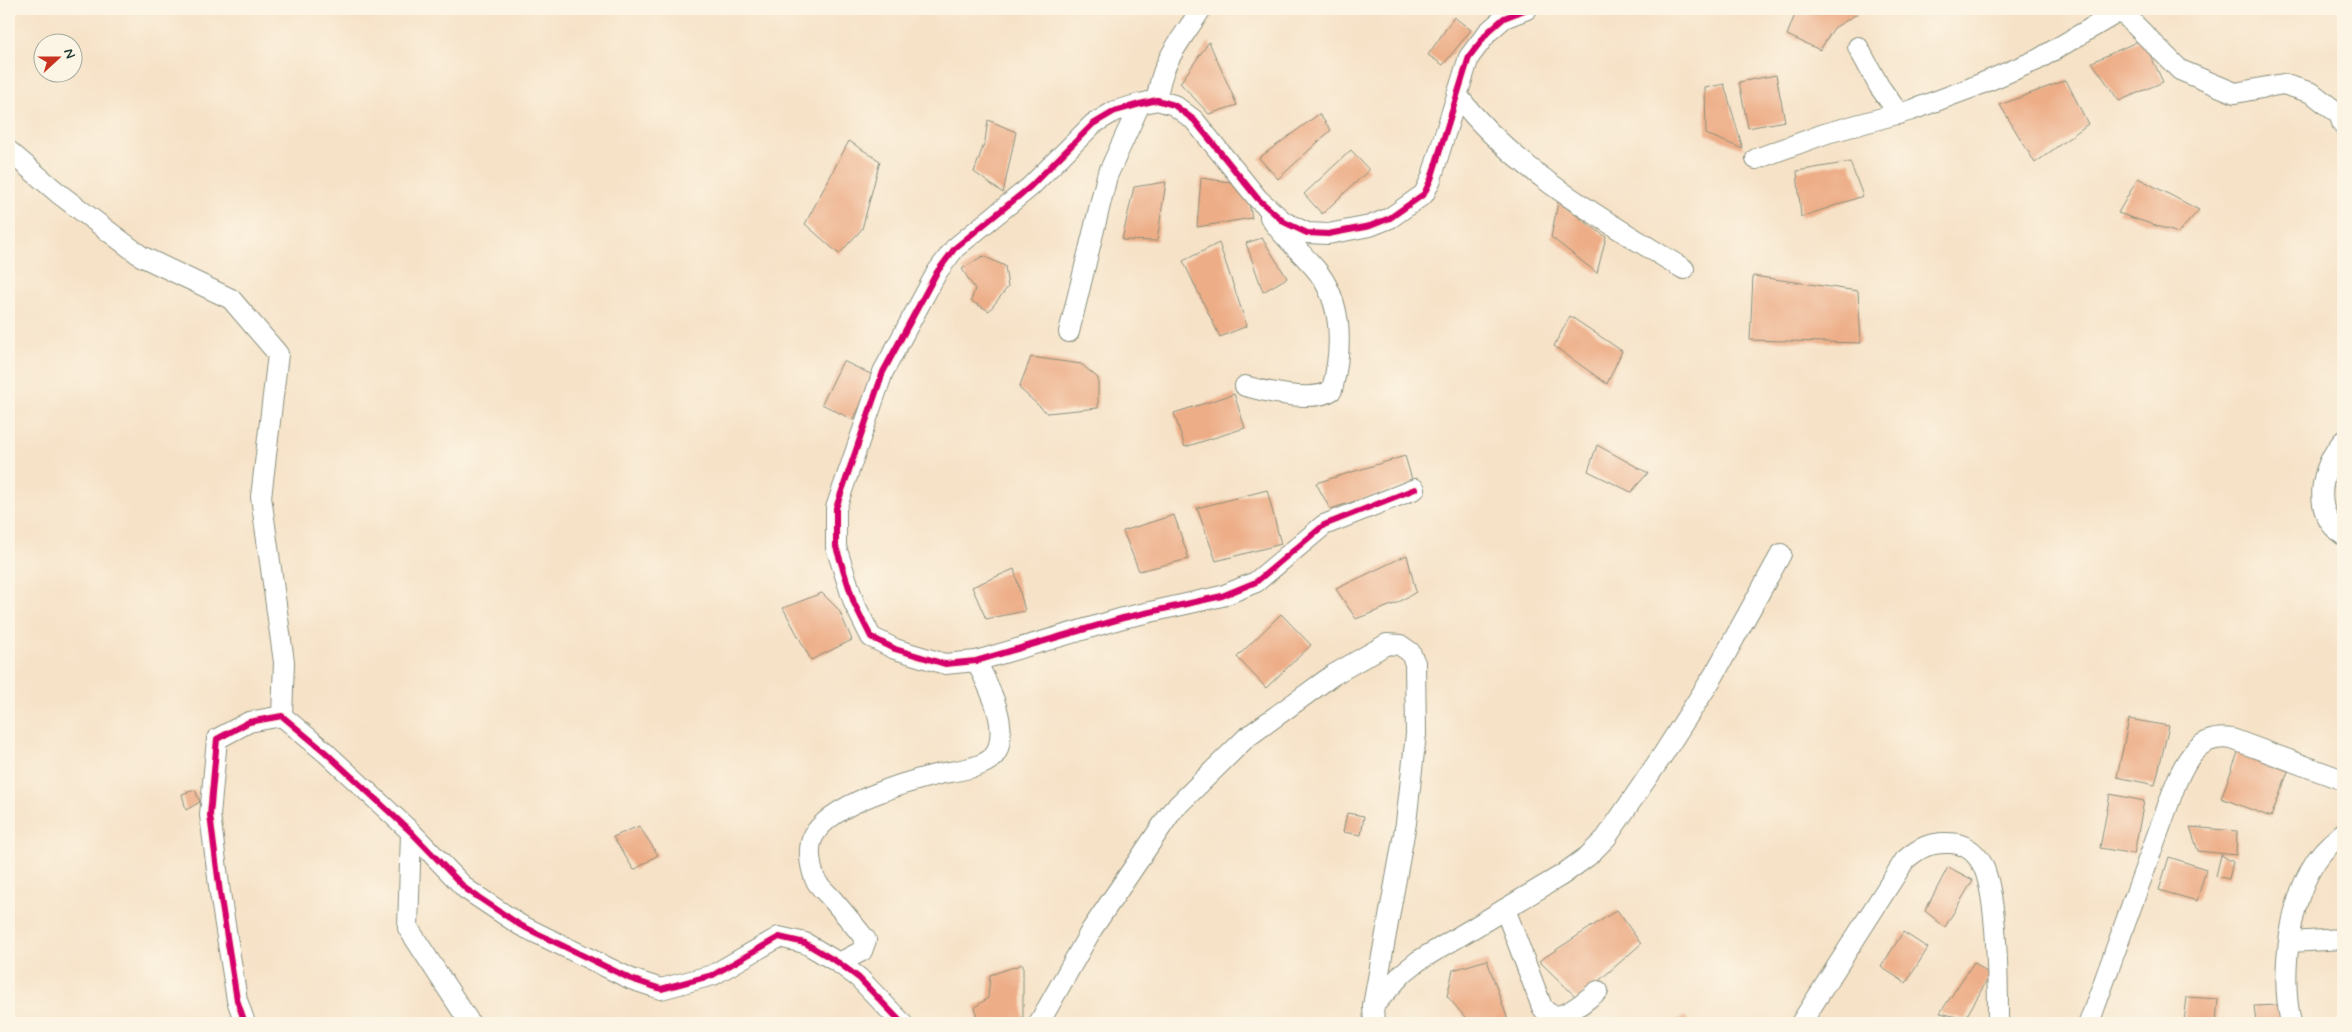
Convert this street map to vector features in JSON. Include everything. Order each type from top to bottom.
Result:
[{"type":"street","points":[[1069,332],[1107,176],[1148,102],[1172,52],[1201,9]]},
{"type":"street","points":[[1258,199],[1284,222],[1307,233],[1328,234],[1370,226],[1390,218],[1424,194],[1431,179],[1469,57],[1488,32],[1504,18],[1526,9]]},
{"type":"street","points":[[1756,159],[1827,133],[1899,114],[1971,88],[2037,60],[2120,10],[2180,70],[2236,93],[2283,84],[2312,93],[2338,114],[2343,125]]},
{"type":"street","points":[[1858,47],[1879,86],[1899,114]]},
{"type":"street","points":[[1457,95],[1475,118],[1497,141],[1558,189],[1684,269]]},
{"type":"street","points":[[1246,386],[1269,392],[1310,396],[1327,394],[1332,390],[1339,352],[1339,328],[1330,292],[1318,272],[1281,235],[1258,199],[1194,120],[1174,105],[1148,102],[1115,111],[1093,124],[1030,188],[955,248],[937,272],[884,372],[836,508],[836,548],[854,603],[872,637],[896,649],[945,664],[976,661],[1123,618],[1230,592],[1256,582],[1324,525],[1415,489]]},
{"type":"street","points":[[9,151],[58,193],[142,256],[231,298],[278,354],[261,496],[284,662],[282,716]]},
{"type":"street","points":[[2343,441],[2324,473],[2322,493],[2326,514],[2334,529],[2343,534]]},
{"type":"street","points":[[1373,1014],[1403,973],[1418,961],[1562,875],[1588,856],[1606,838],[1714,675],[1781,554]]},
{"type":"street","points":[[1039,1023],[1092,929],[1172,810],[1246,738],[1333,674],[1386,644],[1400,645],[1410,652],[1415,663],[1416,734],[1406,823],[1373,1014]]},
{"type":"street","points":[[839,963],[862,950],[866,940],[816,880],[809,859],[814,835],[833,815],[854,802],[936,774],[981,764],[993,757],[997,751],[1000,737],[996,704],[976,661]]},
{"type":"street","points":[[245,1023],[238,1000],[220,893],[210,815],[217,739],[248,722],[282,716],[325,752],[411,832],[466,889],[520,925],[631,979],[661,989],[713,975],[779,936],[805,943],[839,963],[859,978],[902,1023]]},
{"type":"street","points":[[2089,1023],[2176,782],[2184,762],[2192,752],[2200,745],[2220,737],[2232,739],[2343,780]]},
{"type":"street","points":[[411,832],[408,928],[470,1023]]},
{"type":"street","points":[[2291,1023],[2287,980],[2296,903],[2308,873],[2321,853],[2343,833]]},
{"type":"street","points":[[1801,1023],[1905,860],[1917,850],[1932,842],[1944,842],[1959,843],[1974,853],[1982,864],[1988,880],[1995,932],[1998,1023]]},
{"type":"street","points":[[1505,909],[1542,1007],[1547,1014],[1556,1017],[1565,1014],[1598,991]]},
{"type":"street","points":[[2290,942],[2343,939]]},
{"type":"building","points":[[1797,9],[1857,9],[1857,14],[1834,28],[1820,50],[1787,35]]},
{"type":"building","points":[[1454,17],[1471,30],[1443,65],[1428,55]]},
{"type":"building","points":[[2143,39],[2163,82],[2119,101],[2092,62]]},
{"type":"building","points":[[1209,42],[1237,105],[1209,114],[1180,83]]},
{"type":"building","points":[[1776,75],[1785,121],[1748,128],[1739,82]]},
{"type":"building","points":[[2066,80],[2088,124],[2035,163],[2000,105]]},
{"type":"building","points":[[1724,84],[1743,149],[1706,134],[1705,88]]},
{"type":"building","points":[[1319,114],[1331,130],[1278,179],[1259,158]]},
{"type":"building","points":[[988,120],[1016,132],[1003,193],[974,172],[985,141]]},
{"type":"building","points":[[849,141],[880,161],[862,229],[839,254],[805,224]]},
{"type":"building","points":[[1351,150],[1369,170],[1322,214],[1304,194]]},
{"type":"building","points":[[1850,162],[1863,196],[1801,217],[1797,171]]},
{"type":"building","points":[[1201,178],[1245,184],[1252,218],[1197,227]]},
{"type":"building","points":[[2138,178],[2199,210],[2178,233],[2118,213]]},
{"type":"building","points":[[1166,182],[1157,241],[1122,240],[1134,187]]},
{"type":"building","points":[[1558,202],[1606,237],[1597,273],[1551,237]]},
{"type":"building","points":[[1262,238],[1287,278],[1263,292],[1246,243]]},
{"type":"building","points":[[1219,243],[1247,326],[1220,337],[1183,261]]},
{"type":"building","points":[[983,256],[1005,266],[1008,287],[989,311],[971,301],[975,289],[962,269]]},
{"type":"building","points":[[1753,276],[1858,291],[1861,343],[1750,340]]},
{"type":"building","points":[[1570,316],[1622,351],[1607,384],[1554,346]]},
{"type":"building","points":[[1031,357],[1081,364],[1098,378],[1098,408],[1047,413],[1019,388]]},
{"type":"building","points":[[843,361],[875,376],[853,420],[822,404]]},
{"type":"building","points":[[1234,394],[1245,428],[1185,447],[1174,413]]},
{"type":"building","points":[[1597,445],[1648,473],[1631,492],[1588,471]]},
{"type":"building","points":[[1405,456],[1413,483],[1330,509],[1316,483]]},
{"type":"building","points":[[1267,490],[1281,544],[1216,561],[1197,508]]},
{"type":"building","points":[[1174,515],[1189,559],[1139,571],[1123,531]]},
{"type":"building","points":[[1407,555],[1416,592],[1397,603],[1356,619],[1336,589]]},
{"type":"building","points":[[1014,569],[1025,611],[986,619],[972,587]]},
{"type":"building","points":[[822,593],[839,610],[852,640],[811,660],[783,608]]},
{"type":"building","points":[[1281,614],[1311,645],[1266,688],[1237,657]]},
{"type":"building","points":[[2129,719],[2169,726],[2155,785],[2117,777]]},
{"type":"building","points":[[2239,750],[2289,769],[2271,817],[2221,798]]},
{"type":"building","points":[[195,790],[200,802],[186,810],[182,794]]},
{"type":"building","points":[[2110,794],[2144,801],[2134,854],[2100,848]]},
{"type":"building","points":[[1347,813],[1364,816],[1361,835],[1343,832]]},
{"type":"building","points":[[639,826],[658,855],[634,870],[613,837]]},
{"type":"building","points":[[2190,827],[2237,831],[2236,855],[2198,851]]},
{"type":"building","points":[[2221,855],[2233,862],[2229,879],[2216,876]]},
{"type":"building","points":[[2169,857],[2206,869],[2197,901],[2159,890]]},
{"type":"building","points":[[1948,867],[1973,880],[1945,927],[1925,911]]},
{"type":"building","points":[[1617,910],[1641,944],[1578,999],[1539,961]]},
{"type":"building","points":[[1903,932],[1928,948],[1906,983],[1881,967]]},
{"type":"building","points":[[1487,960],[1509,1023],[1470,1023],[1447,996],[1453,970]]},
{"type":"building","points":[[1974,962],[1990,975],[1965,1019],[1940,1013]]},
{"type":"building","points":[[1023,964],[1023,1023],[978,1023],[975,1007],[988,998],[990,975]]},
{"type":"building","points":[[2187,997],[2218,999],[2216,1023],[2184,1022]]},
{"type":"building","points":[[2280,1005],[2281,1023],[2256,1023],[2254,1006]]},
{"type":"building","points":[[1685,1016],[1689,1023],[1673,1023]]},
{"type":"cycle path","points":[[1415,489],[1324,525],[1256,582],[1222,596],[1123,618],[976,661],[945,664],[895,649],[871,637],[854,603],[836,547],[836,508],[883,372],[937,272],[955,248],[1030,187],[1093,124],[1115,111],[1157,100],[1174,105],[1194,120],[1258,199],[1284,222],[1307,233],[1328,234],[1370,226],[1390,218],[1424,194],[1431,179],[1469,57],[1488,32],[1504,18],[1527,9]]},
{"type":"cycle path","points":[[245,1023],[237,1000],[210,815],[217,739],[249,722],[282,716],[325,752],[411,832],[466,889],[520,925],[631,979],[661,989],[713,975],[779,937],[805,943],[839,963],[859,978],[902,1023]]}]
